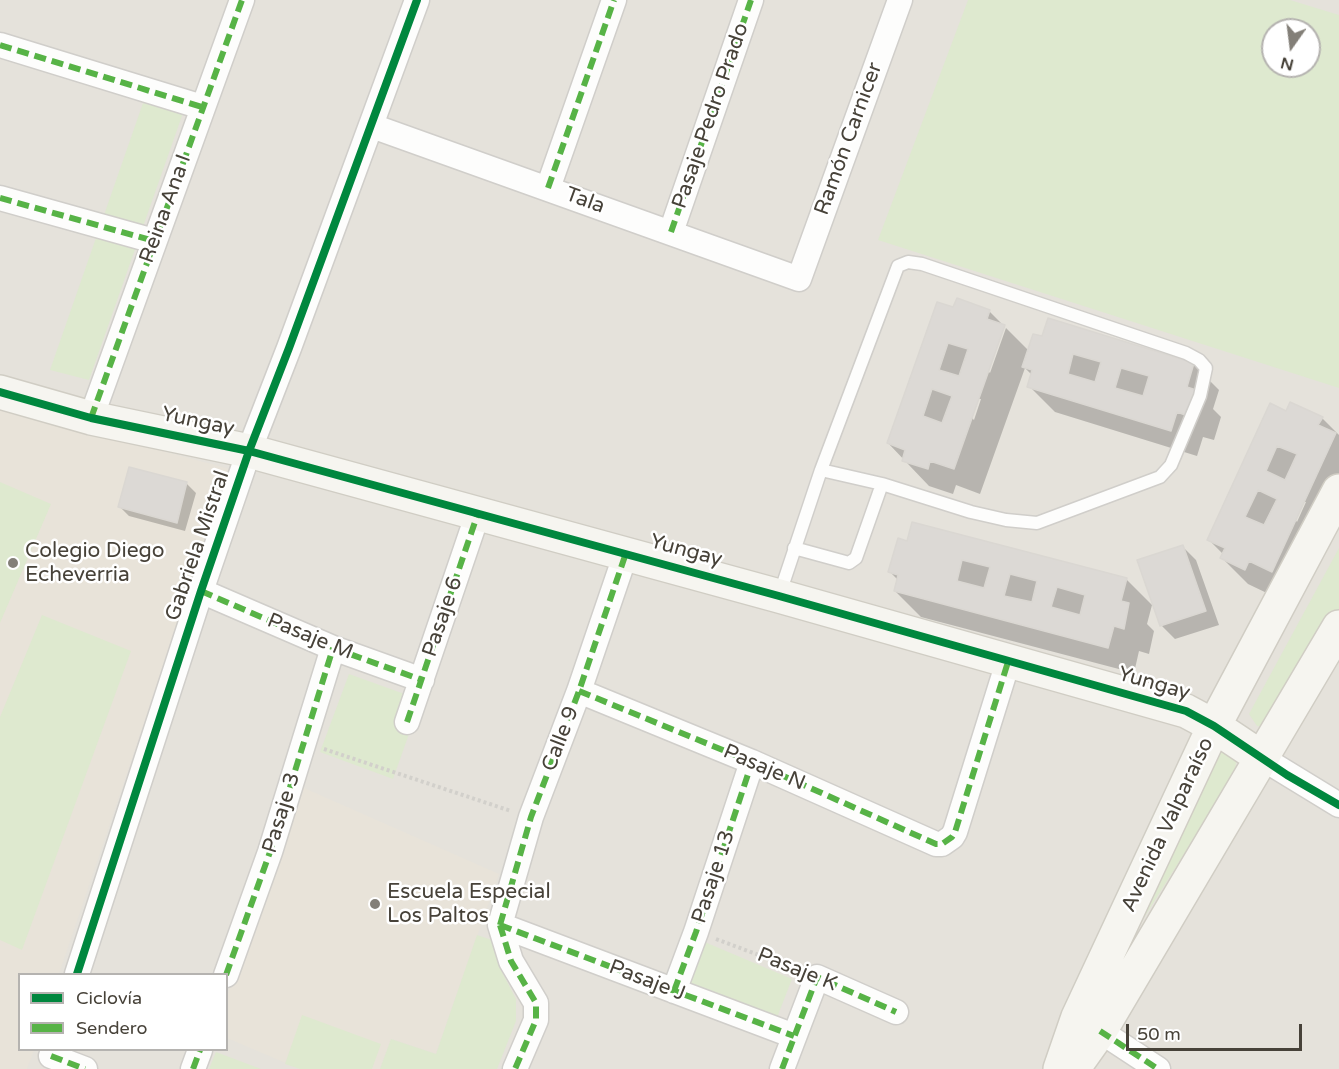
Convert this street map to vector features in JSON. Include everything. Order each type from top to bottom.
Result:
[{"type":"street","name":"Reina Ana I","points":[[91,418],[242,0]]},
{"type":"street","name":"Gabriela Mistral","points":[[78,973],[201,591],[249,451],[372,126],[417,0]]},
{"type":"street","points":[[548,188],[614,0]]},
{"type":"street","name":"Pasaje Pedro Prado","points":[[671,232],[752,0]]},
{"type":"street","name":"Ramón Carnicer","points":[[799,279],[900,0]]},
{"type":"street","points":[[0,45],[202,107]]},
{"type":"street","name":"Tala","points":[[372,126],[799,279]]},
{"type":"street","points":[[0,198],[154,241]]},
{"type":"street","name":"Yungay","points":[[0,392],[91,418],[249,451],[626,553],[1186,711],[1214,726],[1339,805]]},
{"type":"street","name":"Avenida Valparaíso","points":[[1060,1069],[1078,1017],[1214,726],[1339,491]]},
{"type":"street","name":"Pasaje 6","points":[[407,722],[478,513]]},
{"type":"street","name":"Calle 9","points":[[500,925],[531,818],[579,691],[626,553]]},
{"type":"street","name":"Pasaje M","points":[[201,591],[333,648],[422,680]]},
{"type":"street","name":"Avenida Valparaíso","points":[[1072,1069],[1100,1031],[1339,627]]},
{"type":"street","name":"Pasaje 3","points":[[227,973],[270,852],[333,648]]},
{"type":"street","name":"Pasaje N","points":[[579,691],[752,762],[936,844],[942,844],[955,831],[1008,662]]},
{"type":"street","name":"Pasaje 13","points":[[674,992],[752,762]]},
{"type":"street","points":[[500,925],[511,961],[536,1003],[536,1020],[515,1069]]},
{"type":"street","name":"Pasaje J","points":[[500,925],[794,1036]]},
{"type":"street","points":[[782,1069],[817,976]]},
{"type":"street","name":"Pasaje K","points":[[817,976],[896,1012]]},
{"type":"street","points":[[1100,1031],[1158,1069]]},
{"type":"street","points":[[193,1069],[200,1051]]},
{"type":"street","points":[[50,1058],[85,1069]]},
{"type":"lane","points":[[779,596],[821,470],[898,266],[908,262],[922,264],[1186,353],[1199,360],[1206,368],[1200,396],[1171,465],[1160,477],[1037,523],[1006,520],[971,512],[882,484],[821,470]]},
{"type":"lane","points":[[794,548],[849,563],[856,558],[882,484]]},
{"type":"path","points":[[303,742],[531,818]]},
{"type":"shaded area","points":[[0,0],[1339,0],[1339,1069],[0,1069]]},
{"type":"shaded area","points":[[0,408],[230,469],[59,973],[18,973],[18,1051],[34,1051],[27,1069],[0,1069]]},
{"type":"shaded area","name":"Escuela Especial Los Paltos","points":[[304,788],[499,874],[436,1054],[391,1039],[380,1069],[300,1069],[228,1038],[228,993]]},
{"type":"green space","points":[[968,0],[1290,0],[1339,15],[1339,388],[878,240]]},
{"type":"green space","points":[[143,103],[183,113],[89,380],[50,370]]},
{"type":"green space","name":"Colegio Diego Echeverria","points":[[0,482],[51,504],[0,623]]},
{"type":"green space","points":[[1339,548],[1339,610],[1271,729],[1257,726],[1249,714]]},
{"type":"green space","points":[[42,615],[131,651],[22,950],[0,940],[0,717]]},
{"type":"green space","points":[[349,674],[421,700],[393,779],[320,752]]},
{"type":"green space","points":[[1224,750],[1237,758],[1234,774],[1075,1028],[1210,757]]},
{"type":"green space","points":[[477,935],[492,940],[503,974],[516,999],[516,1021],[497,1069],[380,1069],[391,1039],[436,1054]]},
{"type":"green space","points":[[700,940],[792,979],[776,1020],[684,985]]},
{"type":"green space","points":[[302,1015],[381,1044],[372,1069],[300,1069],[285,1064]]},
{"type":"green space","points":[[216,1052],[261,1069],[209,1069]]},
{"type":"building","points":[[957,298],[990,310],[987,319],[1005,325],[954,469],[930,461],[928,469],[902,461],[905,450],[887,443],[937,302],[953,307]],"holes":[[[948,343],[968,349],[959,376],[939,370]],[[932,389],[952,396],[942,423],[923,416]]]},
{"type":"building","points":[[1048,318],[1194,363],[1187,387],[1196,390],[1188,416],[1177,412],[1171,431],[1027,387],[1032,370],[1022,367],[1033,334],[1042,336]],"holes":[[[1073,354],[1101,362],[1095,382],[1068,374]],[[1121,368],[1149,376],[1143,396],[1115,388]]]},
{"type":"building","points":[[1290,402],[1323,417],[1318,425],[1336,433],[1272,572],[1249,561],[1245,570],[1220,558],[1225,548],[1207,540],[1270,403],[1286,411]],"holes":[[[1277,446],[1297,454],[1285,480],[1266,471]],[[1258,490],[1277,499],[1264,525],[1245,517]]]},
{"type":"building","points":[[129,467],[187,482],[177,523],[118,507]]},
{"type":"building","points":[[912,522],[1127,578],[1121,601],[1129,603],[1124,629],[1114,626],[1108,648],[894,591],[898,575],[888,572],[898,538],[907,541]],"holes":[[[962,560],[990,567],[984,588],[957,581]],[[1010,574],[1037,581],[1032,602],[1004,596]],[[1057,587],[1085,595],[1080,615],[1051,607]]]},
{"type":"building","points":[[1183,545],[1206,611],[1160,626],[1137,560]]},
{"type":"marked path","points":[[91,418],[242,0]]},
{"type":"marked path","points":[[548,188],[614,0]]},
{"type":"marked path","points":[[671,232],[751,0]]},
{"type":"marked path","points":[[0,45],[202,107]]},
{"type":"marked path","points":[[0,198],[154,241]]},
{"type":"marked path","points":[[407,722],[478,513]]},
{"type":"marked path","points":[[500,925],[531,817],[579,691],[626,553]]},
{"type":"marked path","points":[[201,591],[333,648],[422,680]]},
{"type":"marked path","points":[[227,973],[270,852],[333,648]]},
{"type":"marked path","points":[[579,691],[752,762],[936,844],[942,844],[955,832],[1008,662]]},
{"type":"marked path","points":[[674,991],[696,932],[752,762]]},
{"type":"marked path","points":[[500,925],[794,1036]]},
{"type":"marked path","points":[[500,925],[511,961],[536,1003],[536,1020],[515,1069]]},
{"type":"marked path","points":[[782,1069],[817,977],[896,1012]]},
{"type":"marked path","points":[[1100,1031],[1158,1069]]},
{"type":"marked path","points":[[193,1069],[200,1051]]},
{"type":"marked path","points":[[51,1056],[85,1069]]},
{"type":"cycle path","points":[[77,973],[201,591],[249,451],[417,0]]},
{"type":"cycle path","points":[[0,392],[91,418],[249,451],[779,596],[1186,711],[1214,726],[1287,775],[1339,805]]},
{"type":"place","name":"Colegio Diego Echeverria","points":[[13,563]]},
{"type":"place","name":"Escuela Especial Los Paltos","points":[[375,904]]}]
